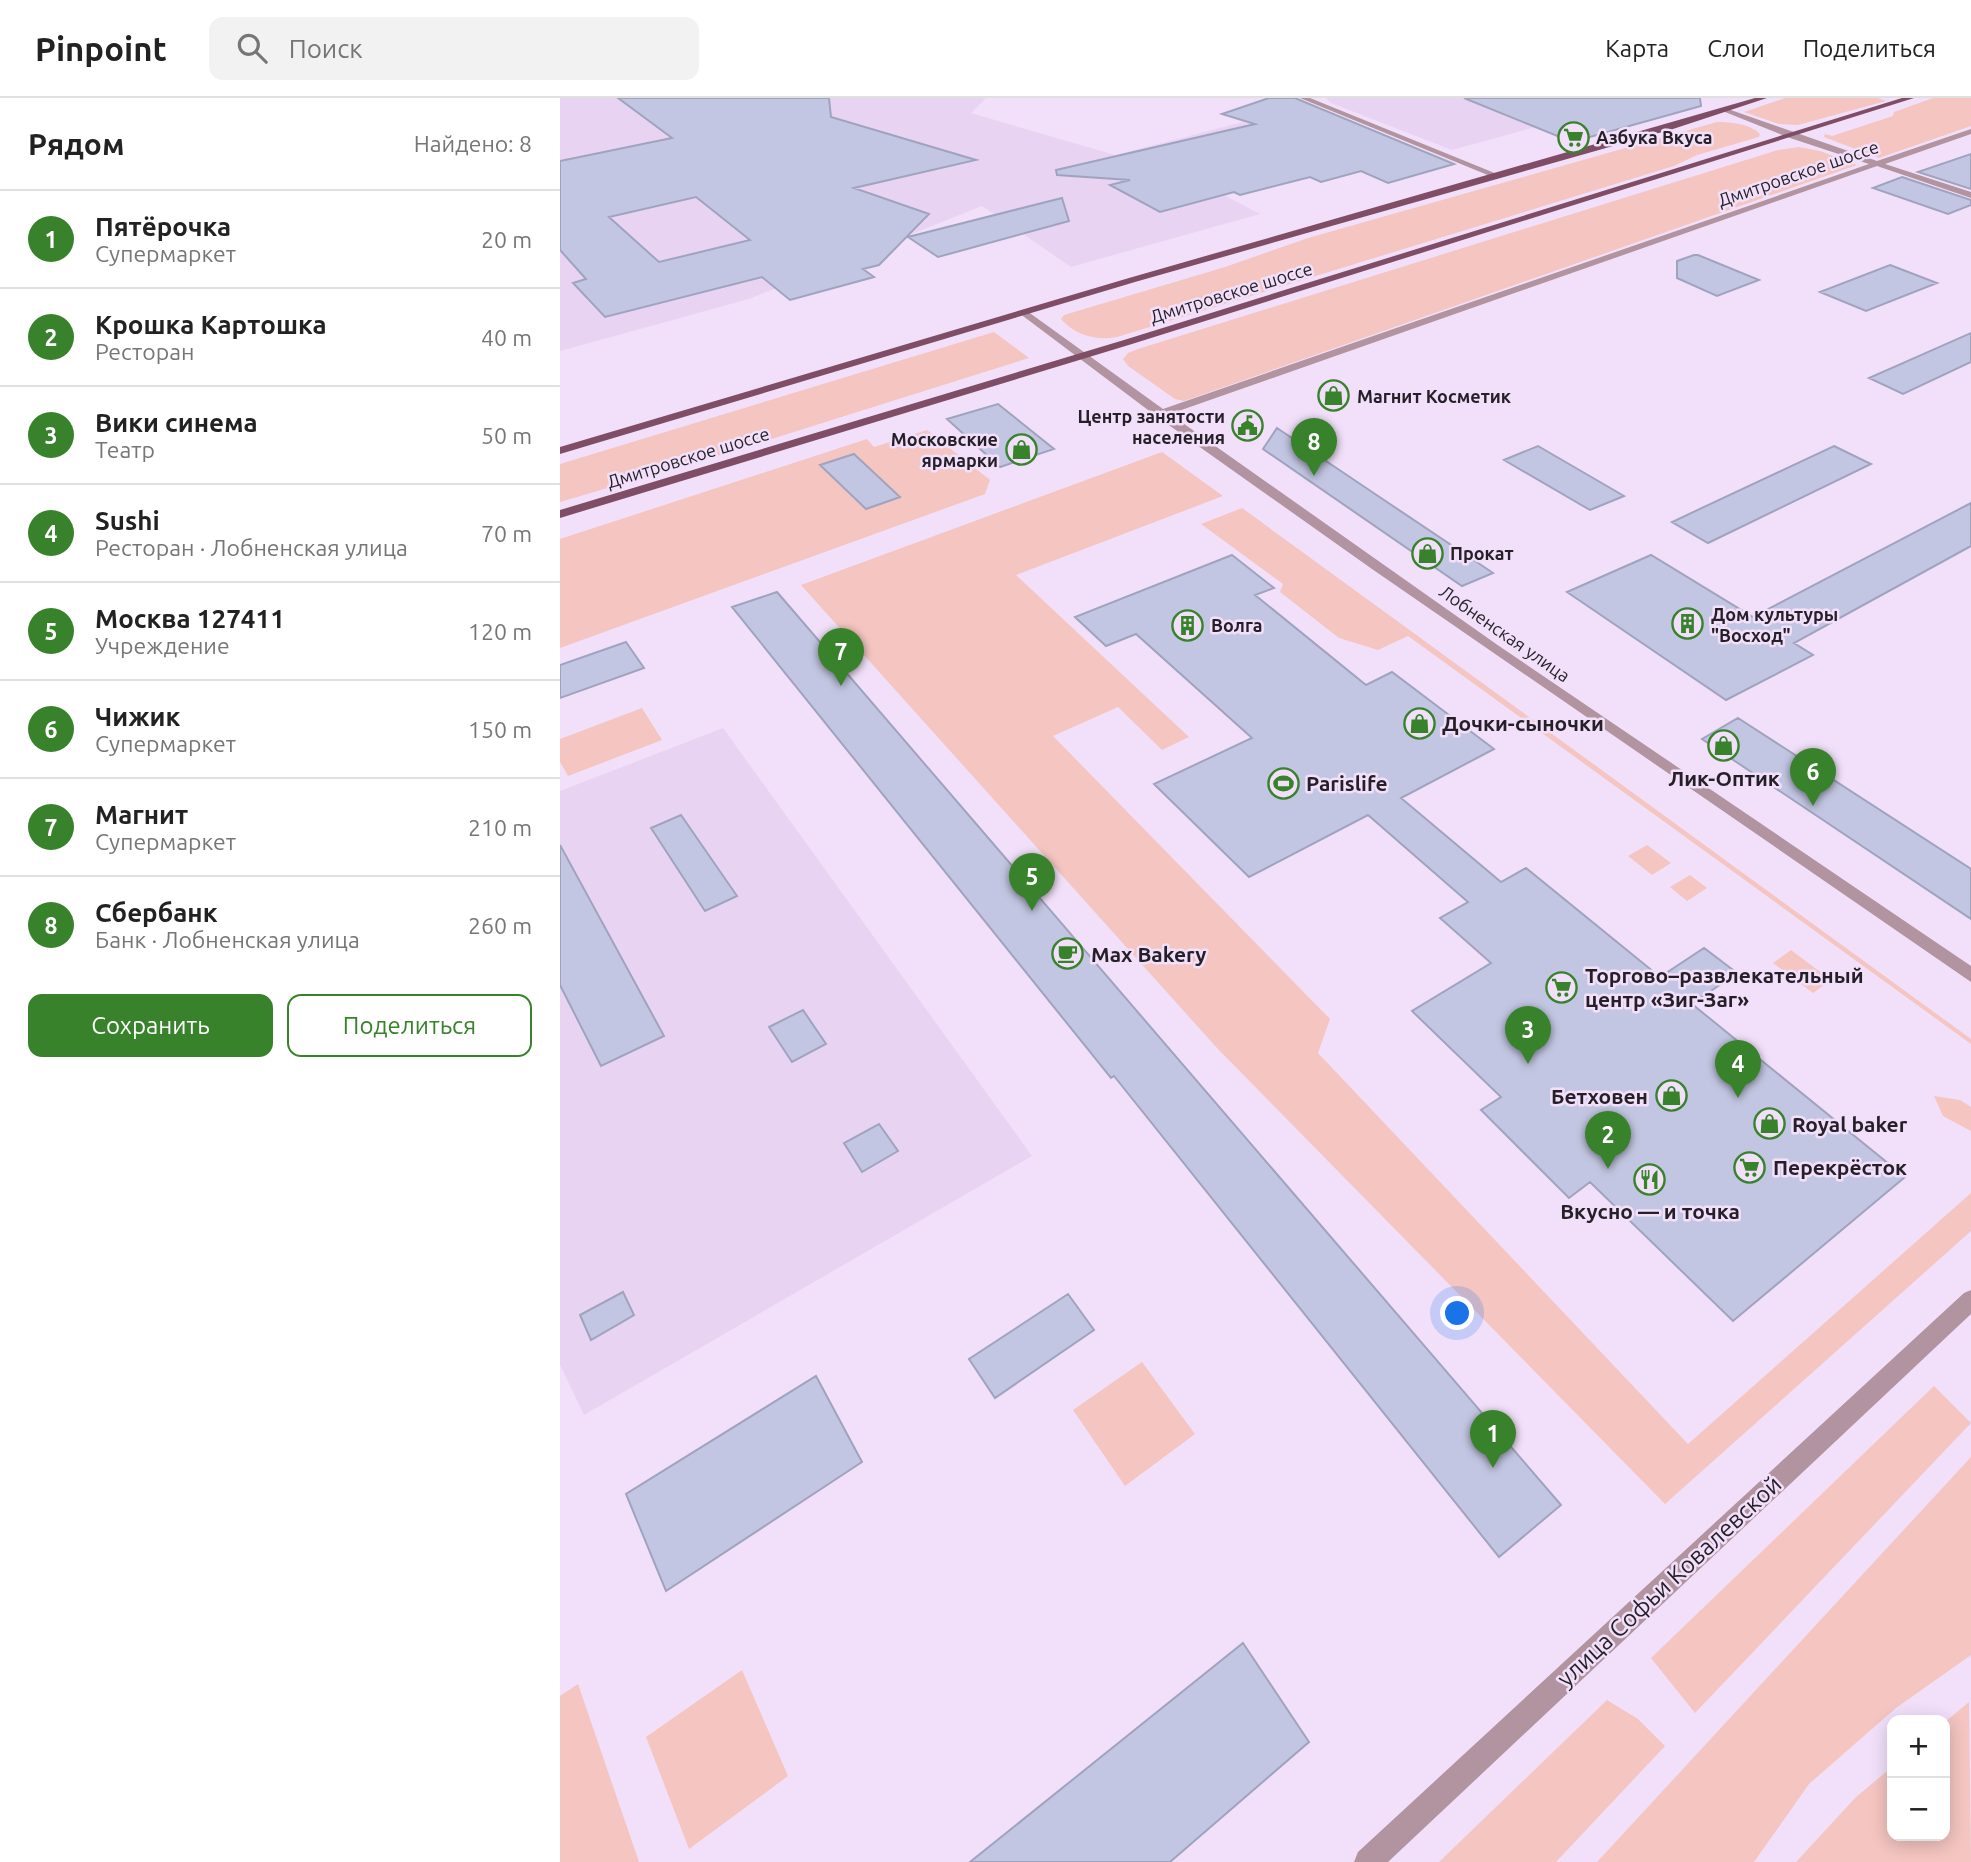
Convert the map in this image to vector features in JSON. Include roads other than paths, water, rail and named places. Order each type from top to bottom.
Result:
[{"type":"main road","name":"Дмитровское шоссе","points":[[560,451],[1763,98]]},
{"type":"main road","name":"Дмитровское шоссе","points":[[560,514],[1083,356],[1910,98]]},
{"type":"street","points":[[1304,98],[1498,176]]},
{"type":"street","points":[[1728,110],[1793,136],[1971,195]]},
{"type":"street","name":"Дмитровское шоссе","points":[[1160,414],[1971,131]]},
{"type":"street","name":"Лобненская улица","points":[[1024,313],[1160,414],[1439,612],[1971,975]]},
{"type":"street","name":"улица Софьи Ковалевской","points":[[1368,1862],[1971,1300]]},
{"type":"place","name":"Азбука Вкуса","points":[[1573,137]]},
{"type":"place","name":"Магнит Косметик","points":[[1334,396]]},
{"type":"place","name":"Центр занятости населения","points":[[1248,426]]},
{"type":"place","name":"Московские ярмарки","points":[[1021,449]]},
{"type":"place","name":"Сбербанк","points":[[1314,476]]},
{"type":"place","name":"Прокат","points":[[1427,553]]},
{"type":"place","name":"Дом культуры \"Восход\"","points":[[1688,624]]},
{"type":"place","name":"Волга","points":[[1188,625]]},
{"type":"place","name":"Магнит","points":[[841,686]]},
{"type":"place","name":"Дочки-сыночки","points":[[1419,723]]},
{"type":"place","name":"Лик-Оптик","points":[[1724,746]]},
{"type":"place","name":"Parislife","points":[[1283,783]]},
{"type":"place","name":"Чижик","points":[[1813,806]]},
{"type":"place","name":"Москва 127411","points":[[1032,911]]},
{"type":"place","name":"Max Bakery","points":[[1068,954]]},
{"type":"place","name":"Торгово–развлекательный центр «Зиг-Заг»","points":[[1562,987]]},
{"type":"place","name":"Вики синема","points":[[1528,1064]]},
{"type":"place","name":"Бетховен","points":[[1671,1096]]},
{"type":"place","name":"Sushi","points":[[1738,1098]]},
{"type":"place","name":"Royal baker","points":[[1769,1124]]},
{"type":"place","name":"Перекрёсток","points":[[1750,1167]]},
{"type":"place","name":"Крошка Картошка","points":[[1608,1169]]},
{"type":"place","name":"Вкусно — и точка","points":[[1650,1179]]},
{"type":"place","name":"Пятёрочка","points":[[1493,1468]]}]
